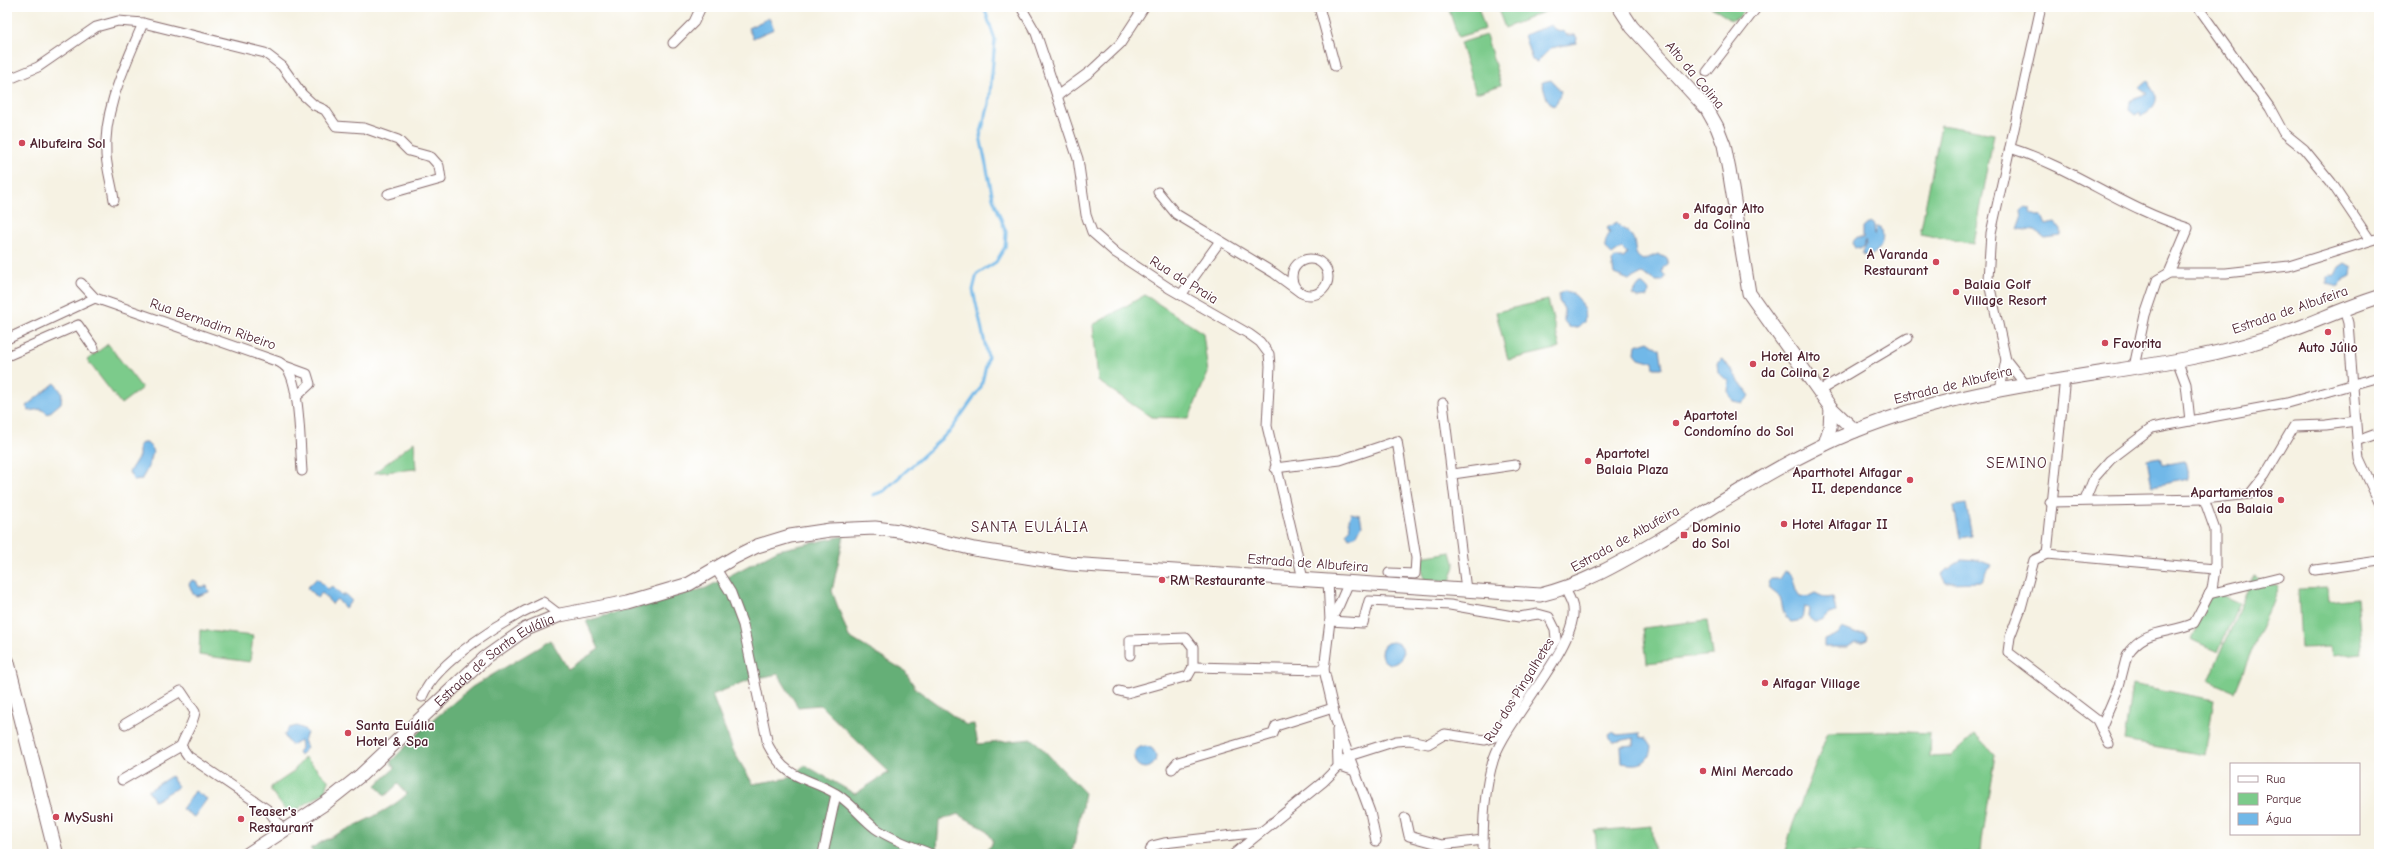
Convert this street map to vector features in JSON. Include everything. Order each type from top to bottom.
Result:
[{"type":"main road","points":[[7,661],[56,850]]},
{"type":"street","points":[[673,43],[694,22],[701,7]]},
{"type":"street","name":"Rua da Praia","points":[[1021,7],[1036,33],[1078,159],[1086,215],[1092,232],[1116,253],[1181,295],[1249,334],[1260,342],[1269,354],[1270,366],[1267,426],[1275,468],[1303,579]]},
{"type":"street","points":[[1057,96],[1091,70],[1120,44],[1144,7]]},
{"type":"street","points":[[1319,7],[1335,66]]},
{"type":"street","name":"Alto da Colina","points":[[1619,7],[1632,26],[1707,110],[1717,127],[1726,157],[1750,293],[1831,408],[1855,431]]},
{"type":"street","points":[[1707,72],[1756,7]]},
{"type":"street","points":[[2000,389],[2006,360],[1988,279],[1991,233],[2041,7]]},
{"type":"street","points":[[2134,367],[2146,315],[2157,280],[2169,273],[2226,273],[2289,266],[2374,239],[2304,149],[2283,132],[2270,108],[2198,7]]},
{"type":"street","points":[[7,80],[38,67],[96,27],[118,21],[143,23],[265,53],[282,66],[302,94],[314,105],[325,110],[336,126],[364,128],[383,134],[398,140],[409,151],[431,157],[439,166],[441,178],[388,194]]},
{"type":"street","points":[[114,200],[106,154],[108,122],[112,99],[143,23]]},
{"type":"street","points":[[2010,148],[2035,156],[2159,220],[2188,228],[2169,273]]},
{"type":"street","points":[[1158,192],[1176,214],[1274,273],[1300,292],[1310,295],[1322,291],[1328,283],[1327,270],[1319,261],[1310,258],[1304,260],[1285,274],[1274,273]]},
{"type":"street","points":[[1181,295],[1220,240]]},
{"type":"street","points":[[1293,269],[1292,282],[1300,292]]},
{"type":"street","name":"Rua Bernadim Ribeiro","points":[[80,283],[95,298],[279,362],[285,366],[293,380],[296,397],[302,471]]},
{"type":"street","name":"Estrada de Albufeira","points":[[757,546],[790,536],[818,531],[875,528],[899,531],[974,549],[1070,564],[1540,595],[1565,589],[1588,580],[1638,553],[1744,487],[1825,444],[1855,431],[1922,407],[2025,384],[2177,360],[2268,338],[2379,297]]},
{"type":"street","points":[[7,339],[95,298]]},
{"type":"street","points":[[2344,309],[2348,323],[2352,385],[2360,459],[2376,490],[2379,502]]},
{"type":"street","points":[[7,356],[78,325],[94,348]]},
{"type":"street","points":[[1819,391],[1908,338]]},
{"type":"street","points":[[2006,360],[2025,384]]},
{"type":"street","points":[[2177,360],[2186,384],[2190,421]]},
{"type":"street","points":[[285,366],[307,374],[310,379],[310,384],[296,397]]},
{"type":"street","points":[[2046,554],[2050,502],[2065,377]]},
{"type":"street","points":[[2085,500],[2094,478],[2110,460],[2152,428],[2287,402],[2379,377]]},
{"type":"street","points":[[1443,403],[1453,474],[1466,590]]},
{"type":"street","points":[[1825,444],[1830,428],[1831,408]]},
{"type":"street","points":[[2050,502],[2068,503],[2085,500],[2204,499],[2250,494],[2266,475],[2294,426],[2326,425],[2356,421]]},
{"type":"street","points":[[2357,441],[2379,433]]},
{"type":"street","points":[[1275,468],[1340,460],[1397,441],[1416,558],[1416,574],[1389,573]]},
{"type":"street","points":[[1453,474],[1515,465]]},
{"type":"street","points":[[2101,728],[2111,708],[2127,655],[2146,637],[2158,632],[2194,623],[2209,594],[2215,569],[2215,530],[2204,499]]},
{"type":"street","name":"Estrada de Santa Eulália","points":[[248,854],[327,802],[361,775],[455,685],[504,643],[526,629],[560,615],[658,594],[688,584],[757,546]]},
{"type":"street","points":[[2110,744],[2097,720],[2008,652],[2010,637],[2021,608],[2034,560],[2046,554],[2215,569]]},
{"type":"street","points":[[2315,570],[2379,561]]},
{"type":"street","points":[[716,569],[731,593],[743,625],[768,745],[776,760],[795,776],[836,794],[875,827],[891,838],[931,854]]},
{"type":"street","points":[[2209,594],[2279,576]]},
{"type":"street","points":[[1328,580],[1330,621],[1324,670],[1336,721],[1370,812],[1376,841]]},
{"type":"street","points":[[1330,621],[1339,606],[1349,582]]},
{"type":"street","name":"Rua dos Pingalhetes","points":[[1483,854],[1484,813],[1494,758],[1503,738],[1567,639],[1573,609],[1565,589]]},
{"type":"street","points":[[1234,854],[1324,782],[1338,765],[1349,756],[1396,741],[1410,740],[1428,744],[1444,734],[1485,740],[1494,736],[1533,672],[1550,650],[1556,639],[1555,628],[1549,617],[1538,614],[1519,617],[1450,605],[1369,601],[1363,623],[1330,621]]},
{"type":"street","points":[[422,697],[427,685],[458,656],[516,614],[543,602],[560,615]]},
{"type":"street","points":[[1119,691],[1127,693],[1188,676],[1193,667],[1193,647],[1186,638],[1130,640],[1130,655]]},
{"type":"street","points":[[1193,667],[1324,670]]},
{"type":"street","points":[[122,780],[181,746],[185,733],[193,722],[195,712],[181,691],[125,724]]},
{"type":"street","points":[[1172,769],[1178,762],[1273,734],[1276,726],[1333,708]]},
{"type":"street","points":[[1336,721],[1338,765]]},
{"type":"street","points":[[181,746],[188,756],[268,810],[284,831]]},
{"type":"street","points":[[1338,765],[1355,771]]},
{"type":"street","points":[[822,854],[836,794]]},
{"type":"street","points":[[1405,818],[1409,836],[1442,844],[1483,840]]},
{"type":"street","points":[[1149,854],[1152,846],[1164,842],[1260,832]]},
{"type":"green space","points":[[1448,7],[1478,7],[1485,29],[1458,37]]},
{"type":"green space","points":[[1497,7],[1556,7],[1505,28]]},
{"type":"green space","points":[[1711,7],[1747,7],[1738,18],[1731,20]]},
{"type":"green space","points":[[1486,35],[1501,85],[1476,93],[1460,43]]},
{"type":"green space","points":[[1941,125],[1994,134],[1974,244],[1920,234]]},
{"type":"green space","points":[[1145,295],[1203,333],[1208,373],[1189,418],[1151,417],[1098,381],[1093,325]]},
{"type":"green space","points":[[1548,300],[1560,348],[1508,360],[1496,312]]},
{"type":"green space","points":[[108,344],[142,388],[121,404],[87,360]]},
{"type":"green space","points":[[414,442],[416,469],[374,473]]},
{"type":"green space","points":[[844,536],[832,591],[849,637],[905,671],[916,689],[966,725],[974,724],[978,744],[1033,739],[1085,793],[1072,854],[981,854],[991,846],[993,840],[985,829],[958,814],[939,821],[937,850],[950,854],[315,854],[310,849],[386,810],[407,794],[398,784],[385,796],[376,785],[395,768],[390,762],[427,725],[472,687],[551,640],[568,669],[599,649],[586,621],[706,588],[778,550]],"holes":[[[778,674],[798,707],[820,705],[889,772],[855,794],[805,765],[789,778],[753,784],[734,752],[712,695],[749,680]]]},
{"type":"green space","points":[[1451,552],[1455,566],[1450,581],[1424,579],[1420,557]]},
{"type":"green space","points":[[2253,576],[2278,587],[2235,692],[2209,681]]},
{"type":"green space","points":[[2327,588],[2328,601],[2357,598],[2362,653],[2332,656],[2330,647],[2301,648],[2298,589]]},
{"type":"green space","points":[[2212,591],[2239,603],[2218,652],[2191,640]]},
{"type":"green space","points":[[1707,620],[1712,655],[1647,663],[1643,628]]},
{"type":"green space","points":[[200,630],[253,636],[250,662],[199,655]]},
{"type":"green space","points":[[2132,684],[2214,700],[2205,755],[2124,741]]},
{"type":"green space","points":[[1883,731],[1930,733],[1929,757],[1951,756],[1975,734],[1995,755],[1980,854],[1784,854],[1793,824],[1828,732]]},
{"type":"green space","points":[[305,757],[329,781],[325,792],[293,812],[290,809],[286,811],[271,791],[271,787],[292,773]]},
{"type":"green space","points":[[1652,826],[1655,854],[1597,854],[1595,831]]},
{"type":"water","points":[[769,18],[774,29],[753,38],[748,28]]},
{"type":"water","points":[[1551,25],[1554,29],[1564,32],[1567,35],[1575,35],[1577,38],[1576,43],[1551,48],[1537,62],[1532,60],[1524,35]]},
{"type":"water","points":[[1551,80],[1561,91],[1557,103],[1553,106],[1547,99],[1542,82]]},
{"type":"water","points":[[2148,80],[2151,89],[2156,96],[2154,106],[2148,113],[2141,116],[2140,112],[2135,115],[2129,110],[2130,101],[2134,98],[2147,94],[2139,88]]},
{"type":"water","points":[[2025,207],[2030,208],[2031,213],[2041,216],[2045,225],[2055,223],[2061,230],[2061,236],[2045,238],[2035,231],[2018,229],[2022,218],[2021,210]]},
{"type":"water","points":[[1617,222],[1633,238],[1637,256],[1643,260],[1658,254],[1668,259],[1667,264],[1663,267],[1662,272],[1666,276],[1663,281],[1655,281],[1642,273],[1629,280],[1614,274],[1612,261],[1616,258],[1624,258],[1627,253],[1622,248],[1612,255],[1607,250],[1605,244],[1610,233],[1607,228]]},
{"type":"water","points":[[1870,222],[1874,225],[1875,235],[1877,227],[1881,227],[1883,236],[1879,249],[1868,257],[1862,254],[1866,245],[1865,240],[1865,246],[1860,249],[1855,248],[1852,243],[1856,238],[1863,238],[1863,228]]},
{"type":"water","points":[[2345,263],[2352,267],[2351,276],[2343,280],[2338,287],[2327,284],[2327,277],[2335,275],[2339,267]]},
{"type":"water","points":[[1639,285],[1643,285],[1649,291],[1648,297],[1638,298],[1632,295]]},
{"type":"water","points":[[1564,291],[1574,294],[1581,302],[1583,307],[1585,317],[1584,322],[1578,328],[1569,327],[1564,321],[1564,309],[1559,301],[1559,294]]},
{"type":"water","points":[[1648,341],[1660,349],[1663,368],[1654,368],[1653,362],[1639,358],[1635,353],[1636,345]]},
{"type":"water","points":[[1723,359],[1750,396],[1743,403],[1733,401],[1728,392],[1729,381],[1718,373],[1717,363]]},
{"type":"water","points":[[55,383],[62,393],[61,403],[48,414],[41,409],[29,411],[26,406]]},
{"type":"water","points":[[147,443],[153,449],[152,458],[141,480],[134,481],[129,472],[139,456],[139,445]]},
{"type":"water","points":[[2161,458],[2163,465],[2185,461],[2189,479],[2152,486],[2147,460]]},
{"type":"water","points":[[1966,504],[1972,536],[1960,538],[1954,506]]},
{"type":"water","points":[[1351,513],[1360,515],[1362,525],[1357,535],[1349,538],[1346,533],[1351,528],[1349,519]]},
{"type":"water","points":[[1962,559],[1978,560],[1991,565],[1982,582],[1946,583],[1941,575]]},
{"type":"water","points":[[1785,571],[1791,575],[1800,596],[1807,597],[1815,593],[1826,598],[1833,597],[1836,612],[1830,614],[1822,621],[1814,622],[1808,617],[1809,608],[1804,607],[1802,620],[1792,622],[1788,619],[1784,614],[1780,597],[1770,589],[1768,582],[1771,579],[1780,579]]},
{"type":"water","points":[[317,578],[328,589],[332,586],[342,596],[345,594],[352,601],[345,608],[337,599],[332,604],[322,593],[317,598],[307,588]]},
{"type":"water","points":[[192,580],[196,581],[199,587],[207,586],[209,592],[197,596],[193,594],[189,584]]},
{"type":"water","points":[[1842,628],[1857,634],[1864,633],[1868,636],[1867,640],[1855,642],[1848,647],[1824,647],[1824,640],[1838,634]]},
{"type":"water","points":[[1392,642],[1400,645],[1403,653],[1400,661],[1392,664],[1384,661],[1381,653],[1384,645]]},
{"type":"water","points":[[297,726],[304,729],[307,733],[304,740],[307,748],[300,755],[298,752],[301,748],[300,741],[293,745],[289,743],[284,735],[289,728]]},
{"type":"water","points":[[1611,732],[1618,735],[1639,733],[1640,737],[1645,738],[1651,747],[1650,754],[1641,763],[1622,763],[1621,746],[1634,745],[1634,738],[1614,742],[1609,738],[1608,734]]},
{"type":"water","points":[[1145,746],[1153,749],[1156,757],[1153,765],[1145,768],[1137,765],[1134,757],[1137,749]]},
{"type":"water","points":[[171,776],[178,787],[155,801],[148,791]]},
{"type":"water","points":[[195,791],[207,799],[194,817],[182,809]]},
{"type":"waterway","points":[[873,495],[884,491],[951,430],[981,387],[988,357],[973,290],[977,274],[996,262],[1005,247],[1006,232],[993,198],[980,136],[989,104],[995,40],[984,7]]},
{"type":"place","name":"Albufeira Sol","points":[[22,143]]},
{"type":"place","name":"Alfagar Alto da Colina","points":[[1686,216]]},
{"type":"place","name":"A Varanda Restaurant","points":[[1936,262]]},
{"type":"place","name":"Balaia Golf Village Resort","points":[[1956,292]]},
{"type":"place","name":"Auto Júlio","points":[[2328,332]]},
{"type":"place","name":"Favorita","points":[[2105,343]]},
{"type":"place","name":"Hotel Alto da Colina 2","points":[[1753,364]]},
{"type":"place","name":"Apartotel Condomíno do Sol","points":[[1676,423]]},
{"type":"place","name":"Apartotel Balaia Plaza","points":[[1588,461]]},
{"type":"place","name":"Aparthotel Alfagar II, dependance","points":[[1910,480]]},
{"type":"place","name":"Apartamentos da Balaia","points":[[2281,500]]},
{"type":"place","name":"Hotel Alfagar II","points":[[1784,524]]},
{"type":"place","name":"Dominio do Sol","points":[[1684,535]]},
{"type":"place","name":"RM Restaurante","points":[[1162,580]]},
{"type":"place","name":"Alfagar Village","points":[[1765,683]]},
{"type":"place","name":"Santa Eulália Hotel & Spa","points":[[348,733]]},
{"type":"place","name":"Mini Mercado","points":[[1703,771]]},
{"type":"place","name":"MySushi","points":[[56,817]]},
{"type":"place","name":"Teaser's Restaurant","points":[[241,819]]},
{"type":"district","name":"SEMINO","points":[[2017,463]]},
{"type":"district","name":"SANTA EULÁLIA","points":[[1030,527]]}]
